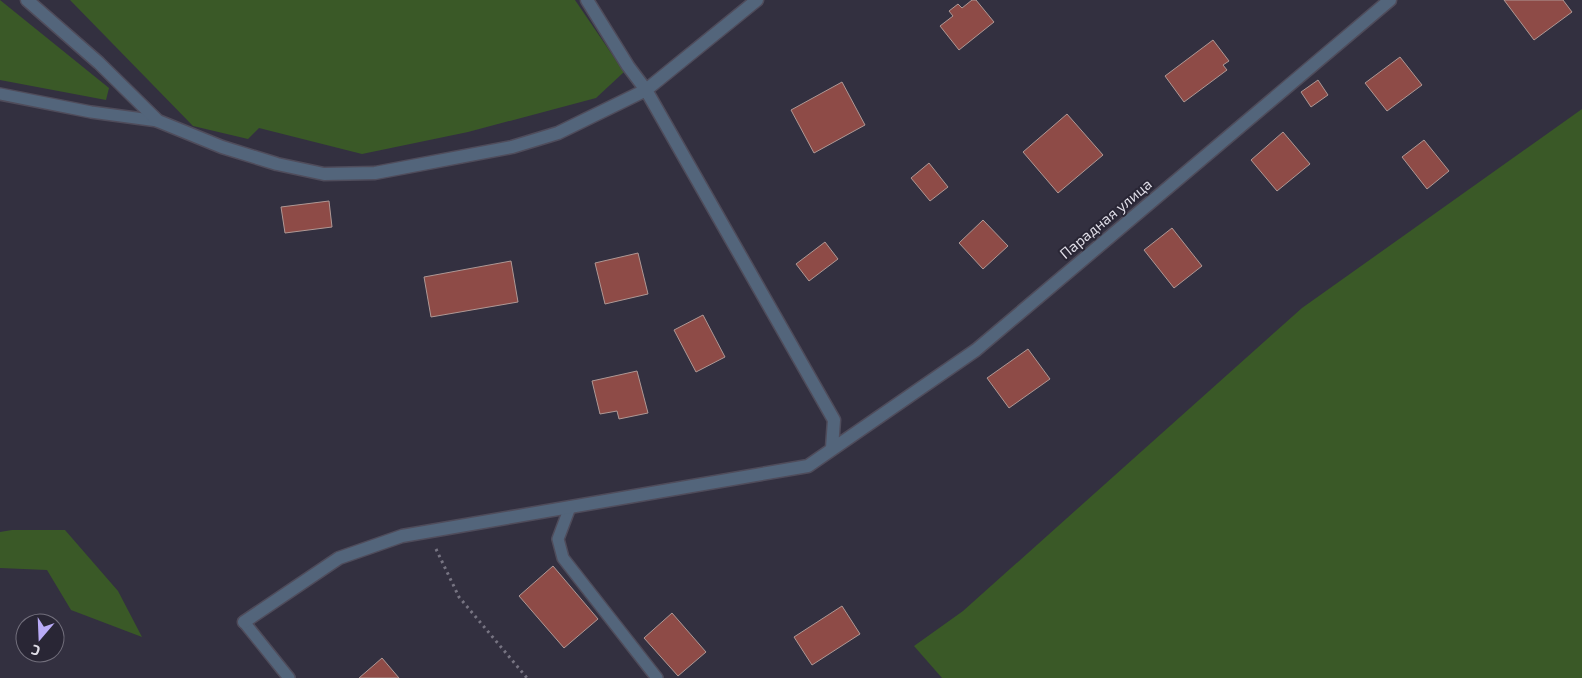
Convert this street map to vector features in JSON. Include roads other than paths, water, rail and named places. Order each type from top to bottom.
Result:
[{"type":"street","points":[[27,0],[99,63],[158,121],[222,147],[277,164],[324,174],[375,173],[512,147],[558,133],[646,90],[757,0]]},
{"type":"street","points":[[587,0],[628,66],[646,90],[834,420],[832,448]]},
{"type":"street","name":"Парадная улица","points":[[244,622],[339,558],[402,536],[808,466],[976,350],[1390,0]]},
{"type":"lane","points":[[0,94],[91,112],[158,121]]},
{"type":"lane","points":[[570,507],[558,539],[563,558],[657,678]]},
{"type":"lane","points":[[244,622],[289,678]]}]
